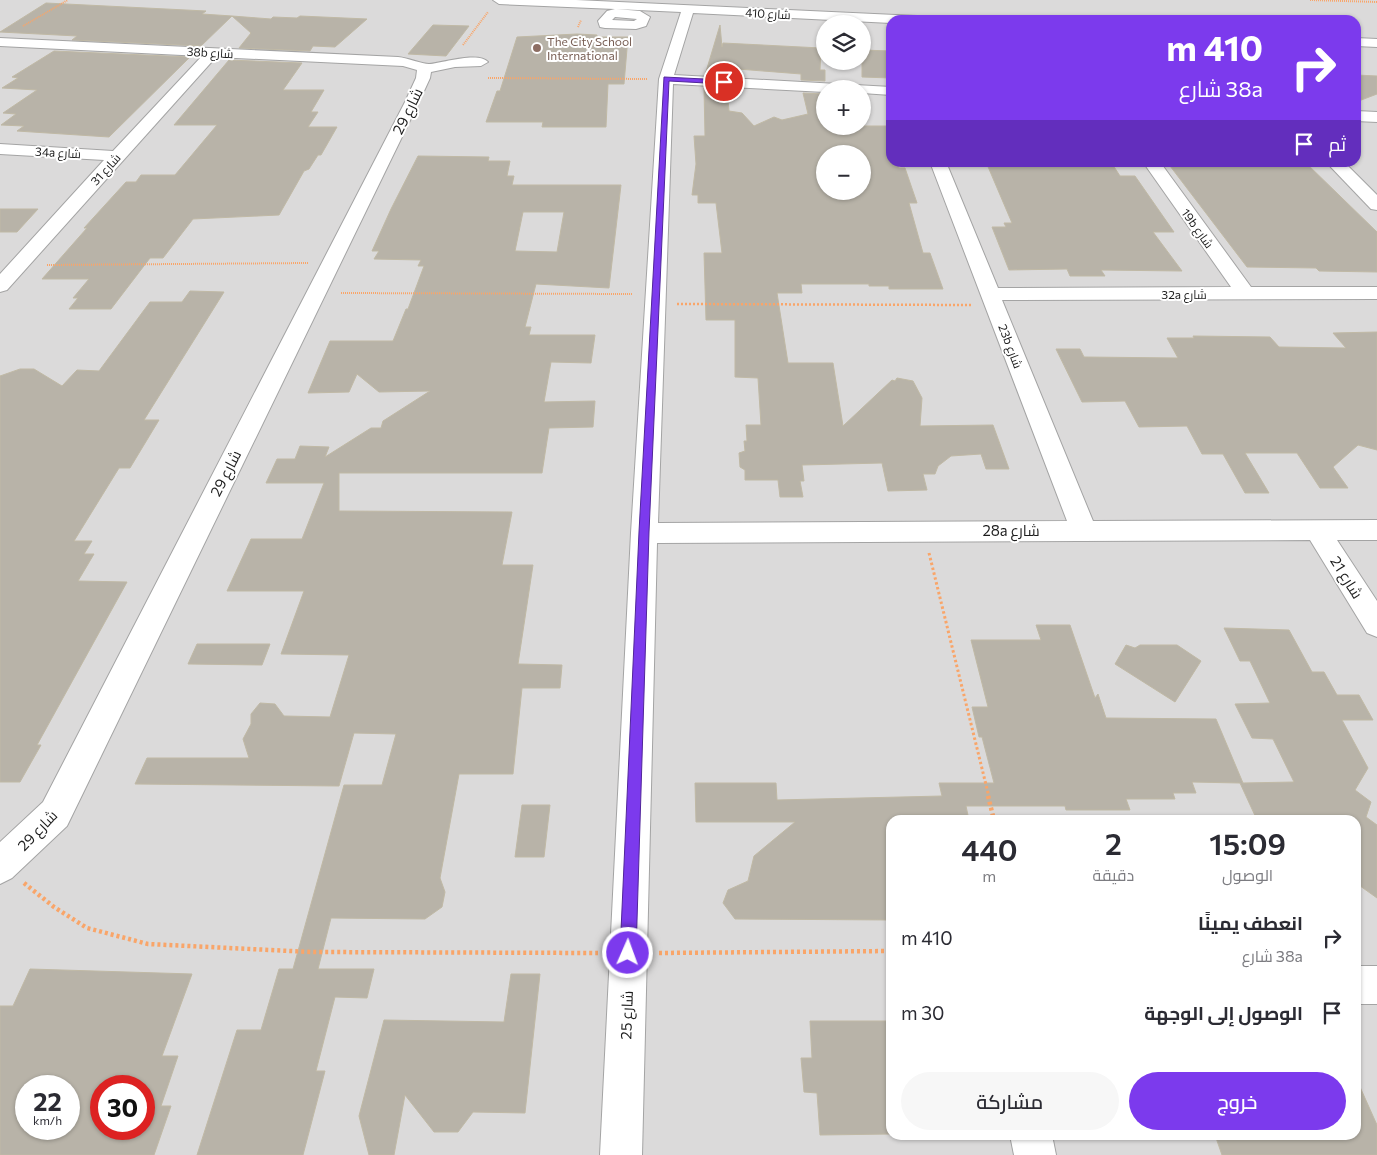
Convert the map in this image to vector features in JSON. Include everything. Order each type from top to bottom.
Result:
[{"type":"street","name":"شارع 410","points":[[495,4],[559,3],[616,9],[688,9],[886,19]]},
{"type":"street","points":[[545,16],[559,3]]},
{"type":"street","name":"شارع 25","points":[[621,1155],[644,532],[657,299],[666,79],[688,9]]},
{"type":"street","points":[[1361,38],[1377,38]]},
{"type":"street","name":"38b شارع","points":[[0,42],[389,60],[422,67]]},
{"type":"street","points":[[1361,42],[1377,43]]},
{"type":"street","points":[[422,67],[450,64],[482,70],[487,49]]},
{"type":"street","name":"شارع 31","points":[[0,286],[212,53]]},
{"type":"street","name":"شارع 29","points":[[1,866],[55,814],[412,102],[423,78],[422,67]]},
{"type":"street","points":[[666,79],[816,87]]},
{"type":"street","points":[[871,90],[886,91]]},
{"type":"street","points":[[1361,116],[1377,117]]},
{"type":"street","name":"34a شارع","points":[[0,149],[117,156]]},
{"type":"street","name":"23b شارع","points":[[940,167],[1083,530]]},
{"type":"street","name":"19b شارع","points":[[1154,167],[1246,294]]},
{"type":"street","points":[[1339,167],[1377,204]]},
{"type":"street","name":"32a شارع","points":[[992,300],[1377,293]]},
{"type":"street","name":"شارع 21","points":[[1317,530],[1377,625]]},
{"type":"street","name":"28a شارع","points":[[644,532],[1377,530]]},
{"type":"street","points":[[1361,985],[1377,985]]},
{"type":"street","points":[[1032,1140],[1035,1155]]},
{"type":"path","points":[[17,30],[68,0]]},
{"type":"path","points":[[1310,0],[1377,2]]},
{"type":"path","points":[[450,64],[495,4]]},
{"type":"path","points":[[482,70],[666,79]]},
{"type":"path","points":[[19,266],[331,263]]},
{"type":"path","points":[[315,293],[657,299],[992,300]]},
{"type":"path","points":[[923,531],[993,815]]},
{"type":"path","points":[[1,866],[54,908],[87,928],[148,944],[311,952],[628,953],[886,951]]},
{"type":"shaded area","points":[[0,0],[1377,0],[1377,1155],[0,1155]]},
{"type":"building","points":[[46,3],[206,11],[202,14],[232,16],[201,46],[72,40],[77,36],[0,32]]},
{"type":"building","points":[[232,16],[271,19],[273,17],[297,18],[300,16],[367,19],[335,47],[313,46],[310,51],[239,48],[251,33]]},
{"type":"building","points":[[433,25],[469,26],[446,56],[408,54]]},
{"type":"building","points":[[720,25],[722,47],[723,43],[816,48],[816,70],[825,70],[825,80],[801,80],[801,74],[725,68],[725,76],[705,75]]},
{"type":"building","points":[[597,35],[597,37],[628,37],[624,84],[608,84],[606,127],[542,127],[543,122],[486,122],[497,91],[500,91],[517,37]]},
{"type":"building","points":[[871,50],[886,51],[886,78],[862,77],[862,70],[871,70]]},
{"type":"building","points":[[54,51],[190,57],[109,137],[17,131],[24,126],[1,125],[16,114],[3,113],[37,90],[2,88],[18,78],[12,77]]},
{"type":"building","points":[[229,60],[302,63],[283,90],[324,90],[311,112],[318,112],[308,127],[337,127],[321,155],[318,155],[309,169],[304,171],[279,215],[193,219],[163,258],[150,258],[111,309],[69,309],[78,298],[73,298],[89,279],[42,279],[87,228],[84,228],[126,182],[136,182],[141,175],[175,175],[217,125],[174,125]]},
{"type":"building","points":[[1361,75],[1377,76],[1377,94],[1361,100]]},
{"type":"building","points":[[704,88],[727,89],[729,111],[742,113],[754,126],[774,117],[782,120],[808,114],[803,93],[816,94],[816,135],[871,135],[871,126],[886,126],[886,167],[905,168],[917,203],[909,203],[923,253],[930,253],[943,289],[889,289],[889,286],[869,286],[869,284],[801,284],[802,293],[777,293],[788,363],[833,363],[843,426],[892,380],[895,381],[897,378],[913,381],[922,398],[920,426],[993,425],[1009,469],[986,469],[981,454],[951,456],[938,466],[935,474],[923,474],[927,490],[888,491],[882,463],[802,465],[804,481],[800,481],[803,497],[780,497],[778,480],[745,480],[745,470],[740,467],[739,453],[745,451],[744,441],[747,441],[746,425],[761,425],[758,378],[735,377],[735,320],[706,320],[704,253],[722,253],[716,203],[698,203],[698,195],[692,195],[696,164],[694,136],[705,136]]},
{"type":"building","points":[[418,156],[489,157],[488,161],[510,161],[507,176],[514,176],[512,185],[621,185],[609,288],[536,284],[525,327],[531,327],[529,335],[595,335],[591,363],[551,362],[544,402],[595,401],[593,427],[549,428],[542,473],[339,473],[339,511],[512,512],[502,565],[533,565],[518,664],[562,665],[560,688],[522,688],[513,774],[459,774],[440,878],[445,892],[442,907],[425,919],[331,918],[318,969],[374,969],[367,998],[335,997],[316,1071],[325,1071],[303,1155],[197,1155],[237,1030],[261,1030],[279,969],[293,969],[344,785],[382,785],[396,734],[354,733],[339,786],[135,784],[147,758],[249,758],[243,739],[251,724],[251,714],[260,703],[275,704],[284,716],[330,717],[349,655],[281,654],[304,591],[227,591],[251,539],[302,539],[324,483],[266,483],[277,459],[295,459],[300,446],[329,447],[325,457],[371,428],[381,428],[383,421],[430,391],[379,392],[357,374],[349,392],[308,393],[330,341],[393,341],[406,309],[408,309],[424,266],[418,266],[421,260],[374,259],[379,251],[372,251]],"holes":[[[523,212],[564,212],[557,252],[515,251]]]},
{"type":"building","points":[[988,167],[1114,167],[1120,176],[1135,176],[1174,232],[1153,232],[1182,271],[1101,270],[1105,276],[1070,276],[1067,269],[1009,270],[992,227],[1006,227],[1004,223],[1012,223]]},
{"type":"building","points":[[1171,167],[1310,167],[1377,232],[1377,272],[1319,271],[1316,268],[1247,267]]},
{"type":"building","points":[[0,209],[38,209],[17,232],[0,232]]},
{"type":"building","points":[[190,291],[224,292],[144,420],[159,420],[130,468],[119,468],[74,541],[92,541],[84,554],[94,554],[78,581],[127,582],[37,745],[41,745],[20,782],[0,782],[0,376],[20,369],[34,369],[62,386],[77,370],[99,371],[150,302],[182,302]]},
{"type":"building","points":[[1377,332],[1377,450],[1358,445],[1333,467],[1348,488],[1320,488],[1297,453],[1245,453],[1269,493],[1245,493],[1223,454],[1202,454],[1187,426],[1139,427],[1125,401],[1082,402],[1056,349],[1080,349],[1084,357],[1178,358],[1167,338],[1194,338],[1193,336],[1270,337],[1279,347],[1346,348],[1333,333]]},
{"type":"building","points":[[1036,625],[1070,625],[1095,698],[1098,694],[1106,718],[1216,719],[1243,783],[1294,782],[1273,739],[1252,738],[1235,704],[1270,703],[1250,661],[1240,661],[1224,628],[1289,630],[1312,672],[1324,672],[1337,695],[1359,695],[1373,720],[1342,720],[1368,768],[1355,790],[1371,802],[1366,817],[1377,825],[1377,898],[1361,887],[1361,815],[1255,815],[1240,783],[1192,782],[1196,793],[1173,793],[1175,799],[1126,799],[1130,810],[1066,810],[1065,806],[966,806],[968,815],[886,815],[886,920],[735,919],[723,903],[728,890],[748,881],[754,856],[795,822],[696,822],[695,783],[776,783],[777,800],[942,796],[939,783],[994,783],[982,737],[979,737],[972,707],[988,707],[971,640],[1041,640]]},
{"type":"building","points":[[197,644],[270,644],[262,665],[188,664]]},
{"type":"building","points":[[1126,645],[1135,648],[1140,645],[1177,645],[1201,661],[1175,702],[1115,664]]},
{"type":"building","points":[[522,805],[550,805],[544,857],[515,857]]},
{"type":"building","points":[[30,969],[192,974],[162,1056],[178,1056],[161,1106],[171,1106],[154,1155],[0,1155],[0,1006],[13,1006]]},
{"type":"building","points":[[511,974],[540,974],[525,1113],[473,1112],[458,1132],[434,1132],[405,1095],[394,1155],[369,1155],[359,1116],[384,1020],[504,1022]]},
{"type":"building","points":[[810,1021],[886,1021],[886,1134],[820,1135],[817,1093],[804,1092],[801,1058],[812,1058]]},
{"type":"building","points":[[1361,1089],[1377,1125],[1377,1155],[1222,1155],[1217,1140],[1361,1140]]},
{"type":"place","name":"The City School International","points":[[537,48]]},
{"type":"route","points":[[628,953],[644,532],[666,79],[724,82]]}]
